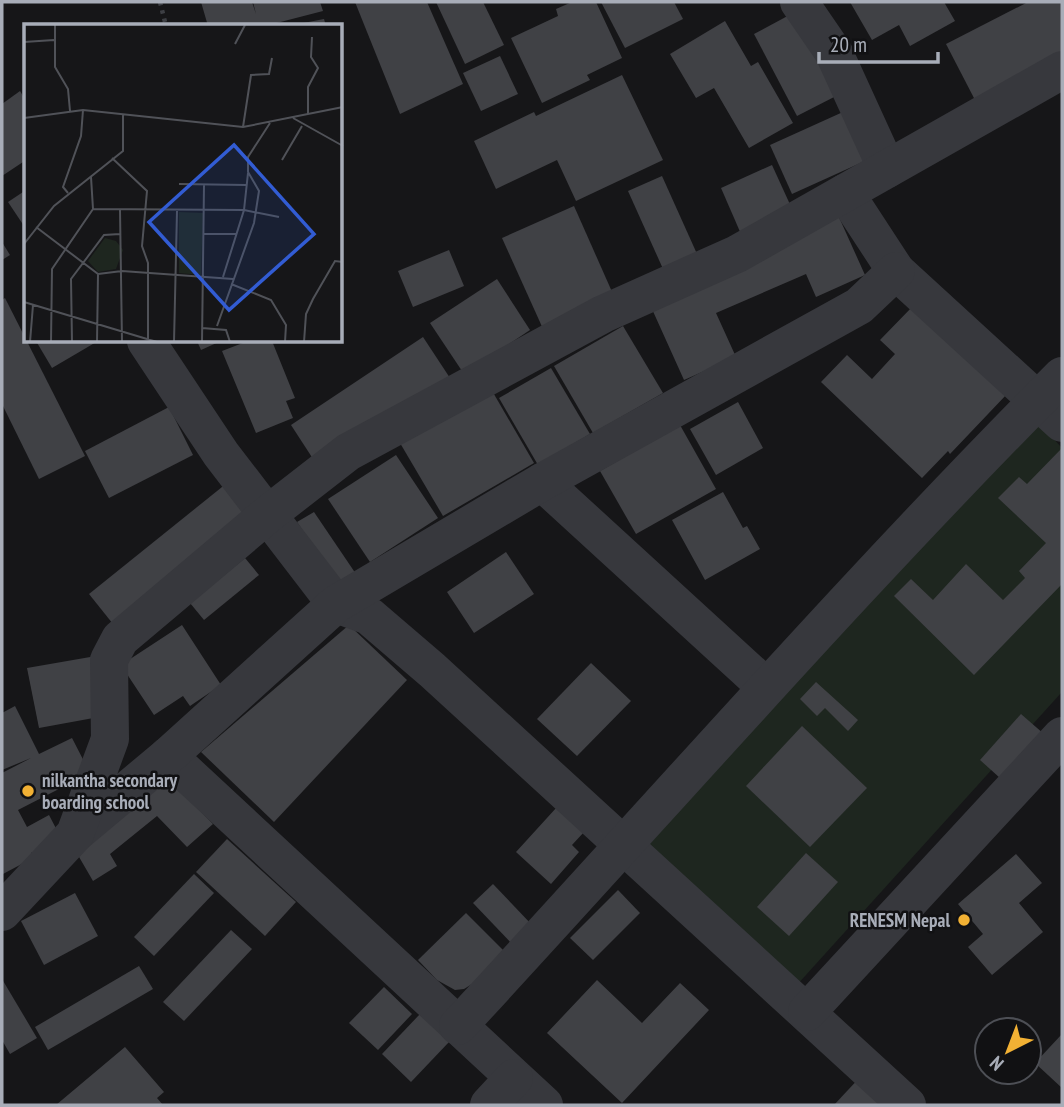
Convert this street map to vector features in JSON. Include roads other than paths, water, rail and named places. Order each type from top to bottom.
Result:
[{"type":"street","points":[[799,2],[834,53],[887,169]]},
{"type":"street","points":[[75,834],[110,738],[109,660],[120,639],[267,515],[348,452],[603,314],[737,254],[1062,70]]},
{"type":"street","points":[[458,1026],[625,847],[766,687],[1054,400],[896,271],[845,193]]},
{"type":"street","points":[[2,912],[75,834],[168,756],[336,604],[542,482],[859,306],[896,271]]},
{"type":"street","points":[[147,343],[221,454],[336,604],[369,616],[907,1105]]},
{"type":"street","points":[[542,482],[766,687]]},
{"type":"street","points":[[807,1012],[1062,736]]},
{"type":"street","points":[[168,756],[544,1105]]},
{"type":"street","points":[[489,1105],[514,1077]]},
{"type":"place","name":"nilkantha secondary boarding school","points":[[28,791]]},
{"type":"place","name":"RENESM Nepal","points":[[964,920]]}]
